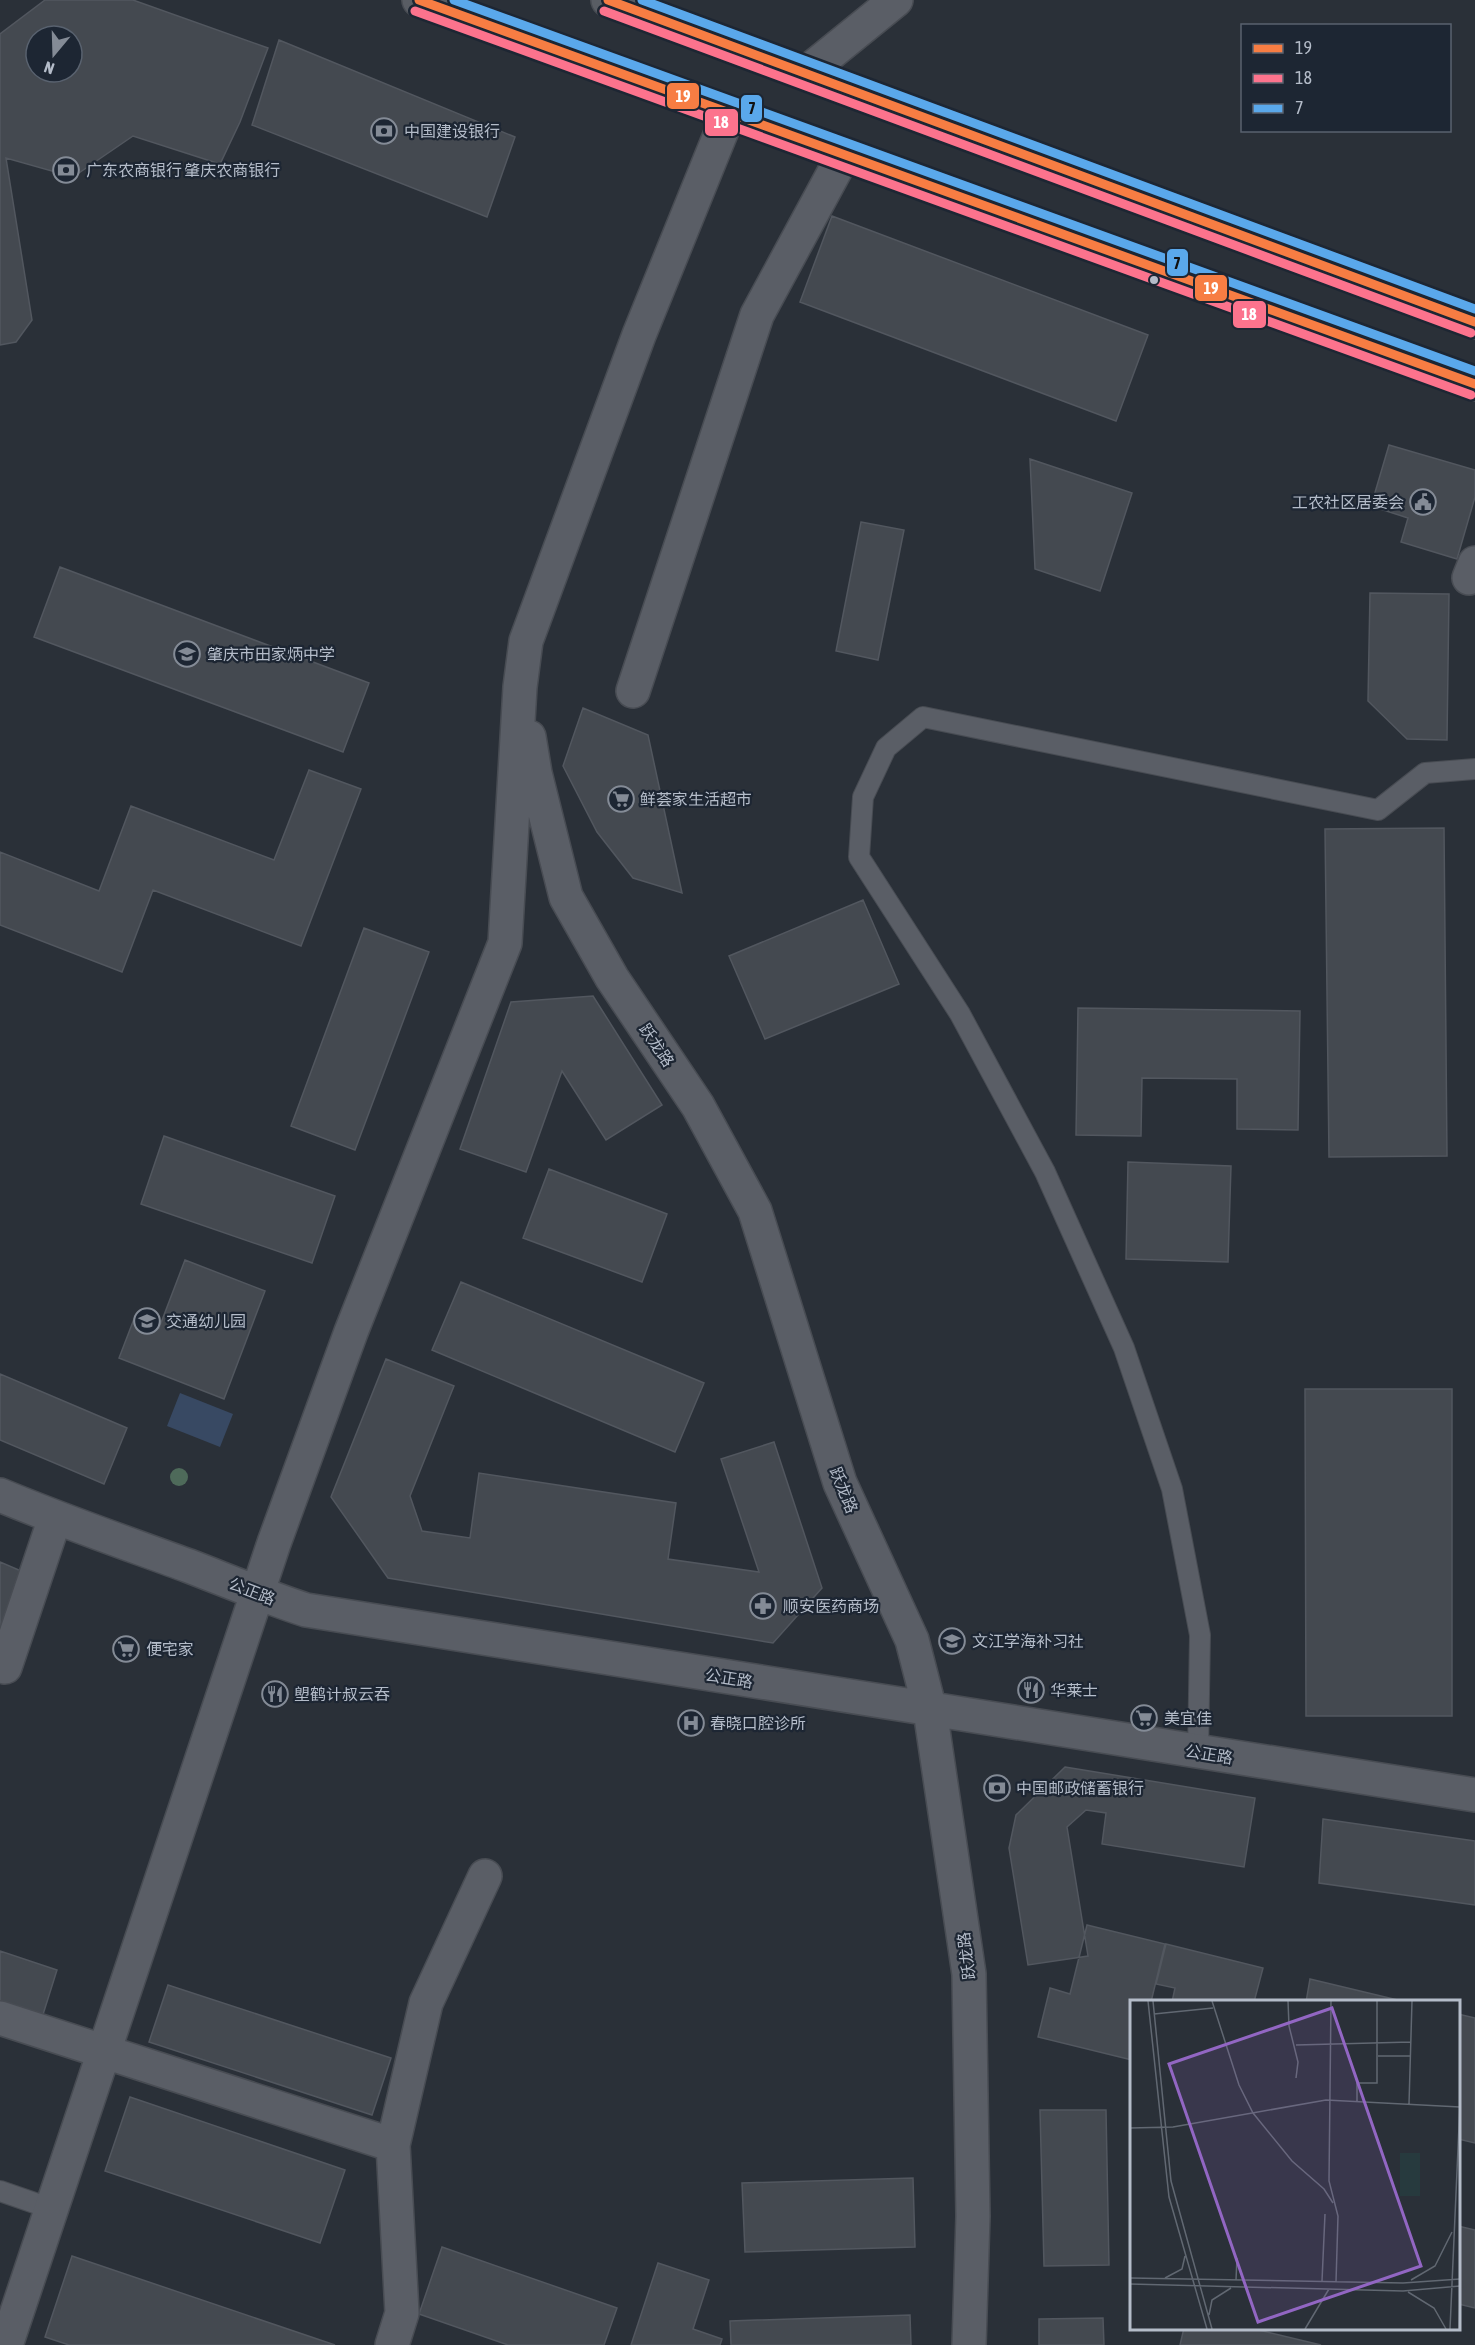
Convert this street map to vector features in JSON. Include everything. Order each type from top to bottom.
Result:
[{"type":"main road","points":[[419,0],[1475,384]]},
{"type":"main road","points":[[608,0],[1475,322]]},
{"type":"street","points":[[806,73],[896,0]]},
{"type":"street","points":[[6,2345],[257,1594],[351,1332],[505,943],[520,687],[526,641],[639,335],[729,113]]},
{"type":"street","points":[[633,691],[757,315],[844,154]]},
{"type":"street","name":"跃龙路","points":[[520,687],[535,773],[567,897],[612,978],[698,1106],[755,1211],[840,1483],[912,1640],[930,1710],[969,1974],[973,2216],[969,2345]]},
{"type":"street","name":"公正路","points":[[0,1495],[55,1518],[192,1567],[257,1594],[306,1610],[1198,1753],[1475,1795]]},
{"type":"street","points":[[0,1666],[4,1667],[55,1518]]},
{"type":"street","points":[[392,2345],[402,2313],[393,2145],[426,2002],[485,1876]]},
{"type":"street","points":[[0,2018],[393,2145]]},
{"type":"lane","points":[[1198,1753],[1200,1635],[1172,1488],[1124,1348],[1045,1172],[960,1014],[859,857],[863,797],[886,748],[923,717],[1377,810],[1425,773],[1475,769]]},
{"type":"lane","points":[[0,2191],[52,2209]]},
{"type":"water","points":[[180,1393],[233,1414],[220,1447],[167,1426]]},
{"type":"building","name":"广东农商银行 肇庆农商银行","points":[[45,0],[133,0],[268,48],[240,122],[220,164],[133,136],[73,177],[6,158],[32,320],[16,342],[0,345],[0,34]]},
{"type":"building","name":"中国建设银行","points":[[279,40],[515,137],[487,217],[252,125]]},
{"type":"building","points":[[832,216],[1148,335],[1116,421],[800,302]]},
{"type":"building","name":"工农社区居委会","points":[[1389,445],[1475,470],[1475,497],[1457,559],[1401,542],[1408,518],[1371,506]]},
{"type":"building","points":[[1030,459],[1132,493],[1100,591],[1035,569]]},
{"type":"building","points":[[861,522],[904,530],[878,660],[836,651]]},
{"type":"building","points":[[60,567],[369,683],[343,752],[34,637]]},
{"type":"building","points":[[1370,593],[1449,594],[1447,740],[1407,739],[1368,701]]},
{"type":"building","name":"鲜荟家生活超市","points":[[583,708],[648,735],[682,893],[633,878],[597,832],[563,766]]},
{"type":"building","points":[[309,770],[361,789],[301,946],[153,890],[122,972],[0,925],[0,852],[99,891],[131,806],[274,860]]},
{"type":"building","points":[[1444,828],[1447,1156],[1329,1157],[1325,829]]},
{"type":"building","points":[[863,900],[899,984],[765,1039],[729,956]]},
{"type":"building","points":[[364,928],[429,952],[355,1150],[291,1126]]},
{"type":"building","points":[[593,996],[662,1105],[606,1140],[562,1071],[526,1172],[460,1149],[511,1002]]},
{"type":"building","points":[[1078,1008],[1300,1011],[1298,1130],[1237,1129],[1237,1079],[1142,1078],[1141,1136],[1076,1135]]},
{"type":"building","points":[[164,1136],[335,1196],[312,1263],[141,1204]]},
{"type":"building","points":[[1128,1162],[1231,1166],[1228,1262],[1126,1259]]},
{"type":"building","points":[[549,1169],[667,1214],[642,1282],[523,1238]]},
{"type":"building","points":[[185,1260],[265,1291],[224,1399],[119,1358],[134,1319],[159,1328]]},
{"type":"building","points":[[461,1282],[704,1383],[675,1452],[432,1350]]},
{"type":"building","points":[[386,1359],[454,1386],[410,1496],[422,1531],[470,1538],[479,1473],[676,1503],[668,1559],[759,1572],[721,1459],[774,1442],[822,1588],[773,1643],[388,1578],[331,1497]]},
{"type":"building","points":[[0,1374],[127,1428],[104,1484],[0,1440]]},
{"type":"building","points":[[1305,1389],[1452,1389],[1452,1716],[1306,1716]]},
{"type":"building","points":[[0,1562],[35,1577],[0,1665]]},
{"type":"building","points":[[1065,1767],[1255,1798],[1244,1867],[1102,1844],[1106,1813],[1086,1810],[1067,1827],[1088,1956],[1028,1965],[1009,1848],[1016,1815]]},
{"type":"building","points":[[1323,1819],[1475,1841],[1475,1905],[1319,1883]]},
{"type":"building","points":[[1087,1925],[1165,1944],[1151,2000],[1130,2000],[1130,2060],[1038,2037],[1050,1988],[1070,1994]]},
{"type":"building","points":[[1166,1944],[1263,1968],[1255,2000],[1172,2000],[1175,1988],[1156,1984]]},
{"type":"building","points":[[0,1951],[57,1970],[40,2024],[0,2011]]},
{"type":"building","points":[[1310,1979],[1398,2000],[1306,2000]]},
{"type":"building","points":[[168,1985],[391,2058],[372,2115],[149,2042]]},
{"type":"building","points":[[1460,2014],[1475,2018],[1475,2143],[1460,2139]]},
{"type":"building","points":[[130,2097],[345,2170],[320,2243],[105,2171]]},
{"type":"building","points":[[1040,2110],[1106,2110],[1109,2265],[1044,2266]]},
{"type":"building","points":[[913,2178],[915,2247],[745,2252],[742,2183]]},
{"type":"building","points":[[1460,2226],[1475,2230],[1475,2308],[1460,2304]]},
{"type":"building","points":[[442,2247],[617,2308],[604,2345],[508,2345],[419,2314]]},
{"type":"building","points":[[72,2256],[335,2345],[69,2345],[45,2337]]},
{"type":"building","points":[[658,2263],[709,2280],[693,2329],[722,2339],[720,2345],[631,2345]]},
{"type":"building","points":[[910,2315],[911,2345],[731,2345],[730,2321]]},
{"type":"building","points":[[1103,2318],[1104,2345],[1039,2345],[1039,2319]]},
{"type":"building","points":[[1184,2330],[1258,2330],[1321,2345],[1180,2345]]},
{"type":"transit line","name":"19","points":[[419,0],[1475,384]]},
{"type":"transit line","name":"7","points":[[454,0],[1475,371]]},
{"type":"transit line","name":"19","points":[[608,0],[1475,322]]},
{"type":"transit line","name":"7","points":[[642,0],[1475,309]]},
{"type":"transit line","name":"18","points":[[415,11],[1471,395]]},
{"type":"transit line","name":"18","points":[[604,11],[1471,333]]},
{"type":"place","name":"中国建设银行","points":[[384,131]]},
{"type":"place","name":"广东农商银行 肇庆农商银行","points":[[66,170]]},
{"type":"place","name":"工农社区居委会","points":[[1423,502]]},
{"type":"place","name":"肇庆市田家炳中学","points":[[187,654]]},
{"type":"place","name":"鲜荟家生活超市","points":[[621,799]]},
{"type":"place","name":"交通幼儿园","points":[[147,1321]]},
{"type":"place","name":"顺安医药商场","points":[[763,1606]]},
{"type":"place","name":"文江学海补习社","points":[[952,1641]]},
{"type":"place","name":"便宅家","points":[[126,1649]]},
{"type":"place","name":"华莱士","points":[[1031,1690]]},
{"type":"place","name":"塱鹤计叔云吞","points":[[275,1694]]},
{"type":"place","name":"美宜佳","points":[[1144,1718]]},
{"type":"place","name":"春晓口腔诊所","points":[[691,1723]]},
{"type":"place","name":"中国邮政储蓄银行","points":[[997,1788]]}]
